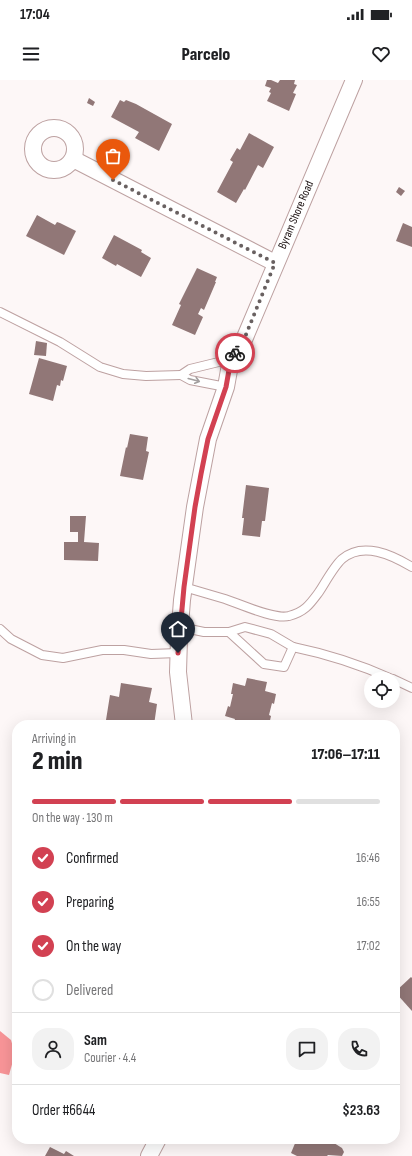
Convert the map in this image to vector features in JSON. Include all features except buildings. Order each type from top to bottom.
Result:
[{"type":"street","name":"Byram Shore Road","points":[[183,720],[178,672],[180,627],[195,507],[208,439],[226,387],[231,359],[243,342],[275,263],[354,80]]},
{"type":"street","points":[[73,159],[275,263]]},
{"type":"street","points":[[149,1156],[155,1144]]},
{"type":"lane","points":[[0,312],[60,342],[100,367],[123,374],[146,376],[181,375],[190,370],[231,359]]},
{"type":"lane","points":[[181,375],[190,380],[226,387]]},
{"type":"lane","points":[[184,587],[273,615],[288,617],[307,608],[341,560],[351,553],[364,550],[375,551],[397,558],[412,567]]},
{"type":"lane","points":[[180,627],[204,632],[229,632],[245,627],[271,634],[293,647],[313,651],[375,672]]},
{"type":"lane","points":[[0,629],[12,639],[42,655],[63,658],[102,650],[124,650],[151,654],[178,653]]},
{"type":"lane","points":[[229,632],[264,664],[284,668],[293,647]]},
{"type":"lane","points":[[400,683],[412,688]]},
{"type":"shaded area","points":[[0,1031],[11,1040],[12,1064],[9,1075],[0,1073]]},
{"type":"way so far","points":[[113,180],[275,263],[243,342],[235,353]]},
{"type":"route","points":[[178,653],[184,587],[201,474],[208,439],[226,387],[231,359],[235,353]]}]
